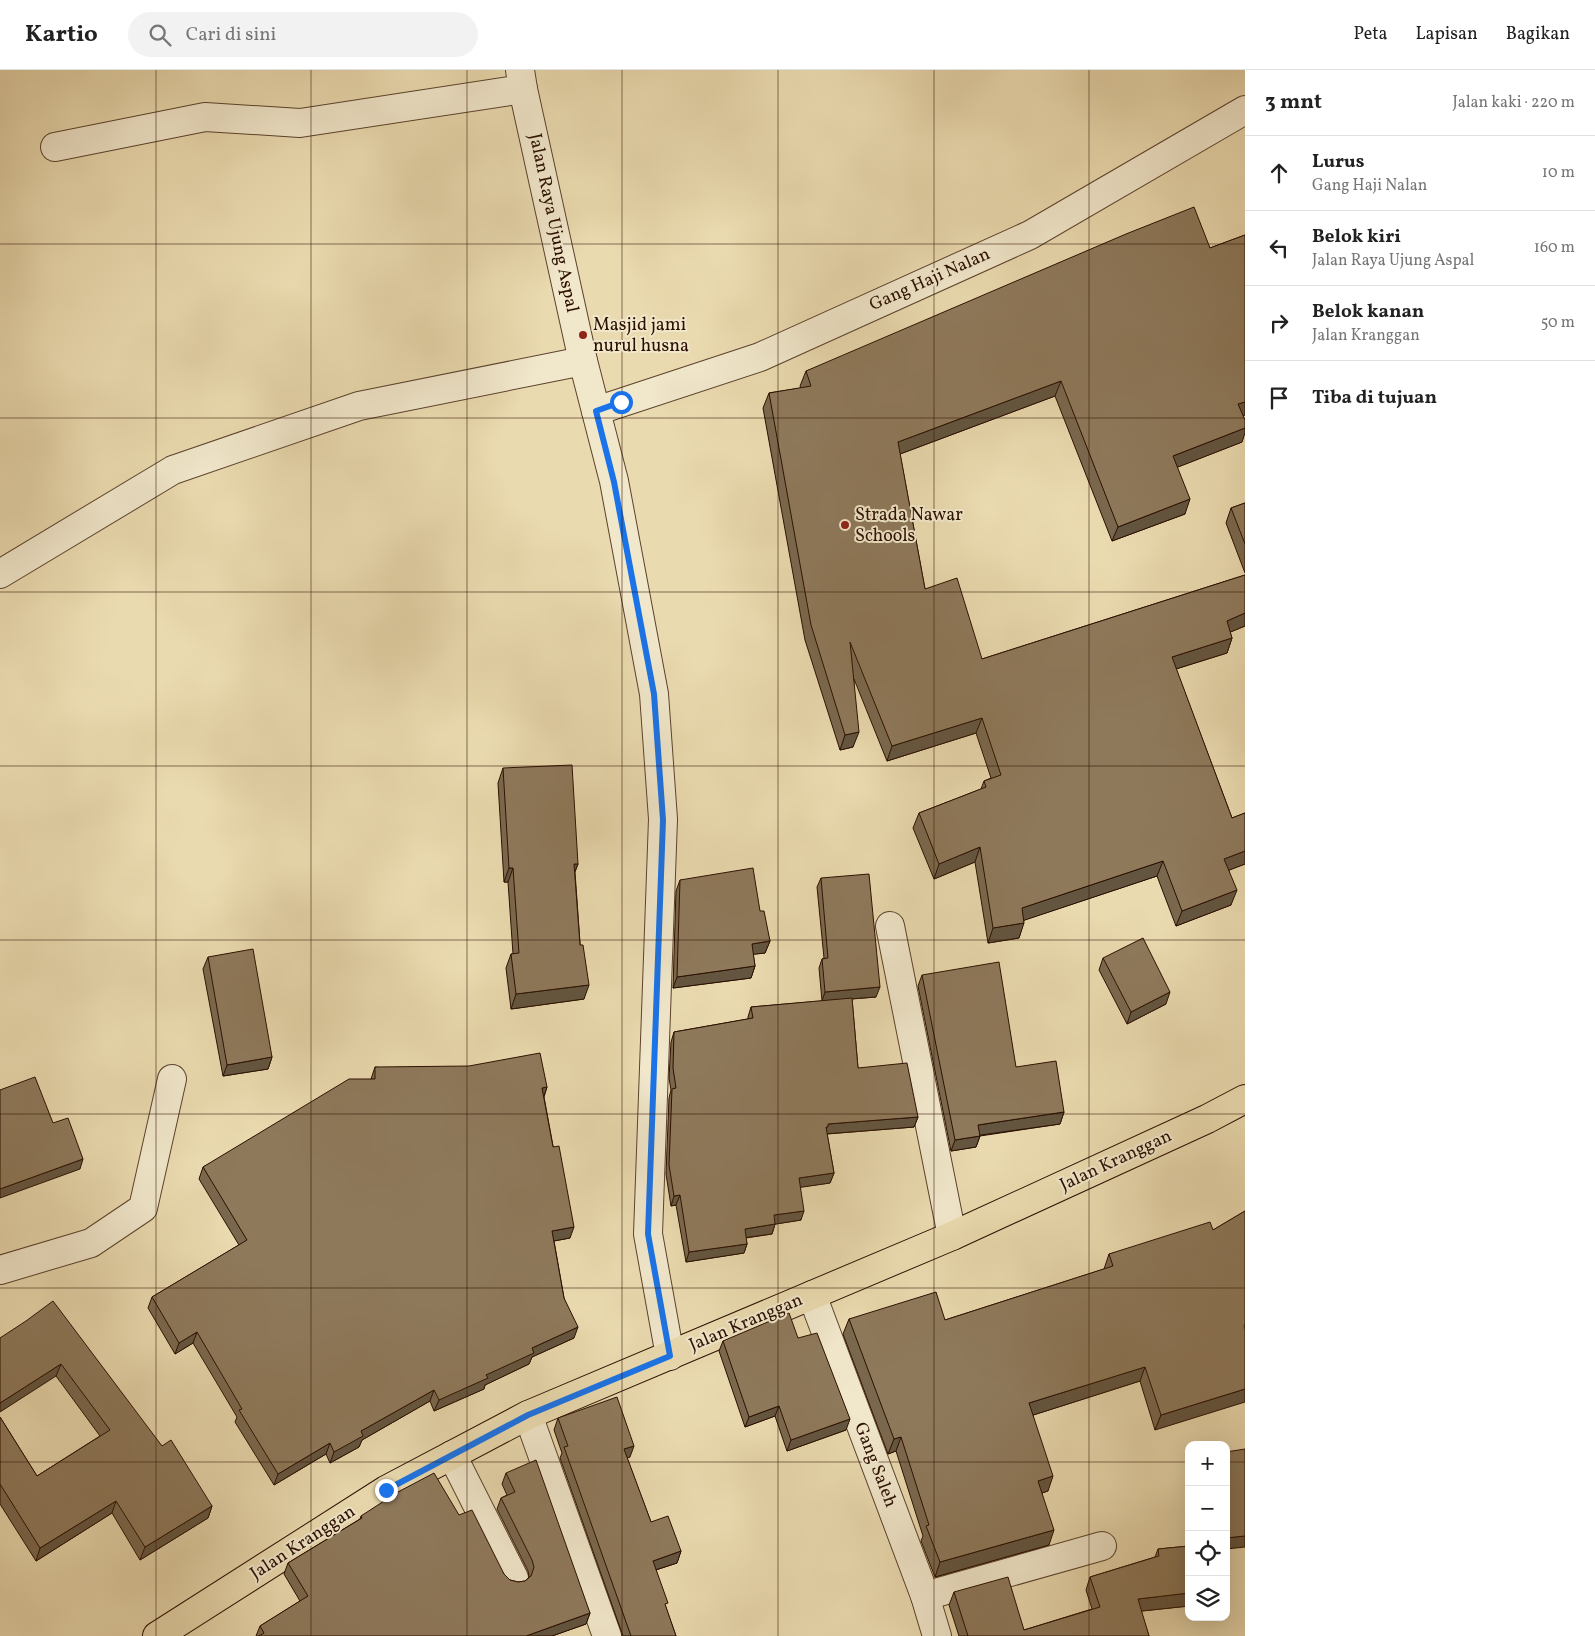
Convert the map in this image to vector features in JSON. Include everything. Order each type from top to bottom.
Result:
[{"type":"main road","name":"Jalan Kranggan","points":[[157,1636],[386,1490],[528,1415],[952,1236],[1243,1103]]},
{"type":"street","points":[[55,147],[205,117],[300,123],[522,79]]},
{"type":"street","name":"Jalan Raya Ujung Aspal","points":[[522,79],[583,361],[614,482],[654,694],[663,820],[648,1234],[670,1356]]},
{"type":"street","name":"Gang Haji Nalan","points":[[596,411],[760,356],[1030,234],[1245,110]]},
{"type":"street","points":[[0,574],[173,470],[359,406],[583,361]]},
{"type":"street","points":[[890,926],[952,1236]]},
{"type":"street","points":[[0,1270],[91,1243],[143,1208],[172,1079]]},
{"type":"street","name":"Gang Saleh","points":[[812,1295],[924,1596],[937,1636]]},
{"type":"street","points":[[528,1415],[607,1636]]},
{"type":"street","points":[[452,1455],[514,1578]]},
{"type":"street","points":[[924,1596],[1102,1546]]},
{"type":"building","points":[[1194,207],[1210,248],[1245,235],[1245,402],[1238,404],[1245,420],[1245,428],[1173,456],[1190,499],[1118,527],[1061,381],[898,442],[925,589],[957,578],[982,659],[1245,575],[1245,613],[1227,621],[1232,638],[1172,657],[1232,818],[1245,813],[1245,851],[1224,859],[1237,890],[1182,911],[1163,861],[1022,908],[1024,923],[993,928],[980,847],[939,864],[919,813],[986,787],[984,781],[1001,775],[982,718],[892,746],[850,642],[859,732],[845,735],[811,625],[769,393],[811,386],[806,371],[1126,234]]},
{"type":"building","points":[[1245,503],[1245,544],[1231,508]]},
{"type":"building","points":[[572,765],[578,864],[574,864],[580,945],[583,945],[589,985],[516,994],[511,954],[519,953],[513,868],[509,868],[503,768]]},
{"type":"building","points":[[753,868],[760,911],[764,911],[770,941],[752,944],[755,966],[677,977],[680,880]]},
{"type":"building","points":[[869,874],[880,987],[825,992],[822,959],[828,958],[821,878]]},
{"type":"building","points":[[1143,938],[1170,992],[1131,1012],[1103,958]]},
{"type":"building","points":[[253,949],[272,1057],[227,1065],[208,957]]},
{"type":"building","points":[[999,962],[1016,1067],[1056,1061],[1064,1112],[978,1125],[980,1136],[955,1140],[922,975]]},
{"type":"building","points":[[852,998],[858,1068],[907,1063],[918,1117],[828,1124],[828,1127],[826,1127],[834,1173],[799,1178],[804,1211],[774,1215],[775,1224],[745,1229],[747,1244],[689,1252],[680,1195],[674,1196],[669,1165],[672,1089],[676,1088],[673,1068],[674,1032],[753,1018],[751,1007]]},
{"type":"building","points":[[540,1053],[547,1087],[542,1088],[553,1147],[559,1146],[574,1227],[552,1231],[564,1298],[578,1327],[532,1348],[534,1353],[486,1375],[488,1378],[439,1400],[434,1390],[361,1431],[363,1436],[334,1452],[330,1443],[278,1474],[239,1410],[242,1409],[197,1332],[179,1343],[152,1297],[247,1240],[203,1167],[349,1079],[375,1079],[375,1067],[469,1066]]},
{"type":"building","points":[[35,1077],[53,1123],[68,1118],[83,1159],[0,1189],[0,1090]]},
{"type":"building","points":[[1245,1211],[1245,1389],[1161,1415],[1145,1367],[1029,1403],[1053,1476],[1038,1481],[1054,1530],[940,1562],[926,1526],[929,1525],[901,1437],[894,1439],[849,1319],[936,1292],[945,1320],[1113,1266],[1109,1254],[1210,1222],[1213,1230]]},
{"type":"building","points":[[53,1301],[162,1446],[171,1440],[212,1506],[145,1547],[116,1501],[40,1548],[0,1484],[0,1417],[37,1476],[110,1430],[61,1364],[0,1403],[0,1338]]},
{"type":"building","points":[[789,1313],[798,1338],[817,1333],[850,1419],[791,1440],[779,1406],[749,1417],[723,1341]]},
{"type":"building","points":[[617,1397],[634,1446],[624,1449],[651,1522],[668,1516],[681,1551],[653,1561],[668,1603],[665,1604],[676,1636],[631,1636],[564,1447],[568,1446],[558,1418]]},
{"type":"building","points":[[1245,1449],[1245,1536],[1230,1538],[1230,1486],[1230,1451]]},
{"type":"building","points":[[536,1460],[590,1613],[526,1636],[259,1636],[264,1633],[260,1626],[308,1596],[288,1563],[362,1518],[361,1516],[398,1492],[434,1473],[459,1515],[472,1510],[504,1574],[510,1580],[525,1581],[531,1576],[534,1567],[532,1560],[501,1498],[515,1492],[506,1473]]},
{"type":"building","points":[[1185,1546],[1185,1593],[1138,1599],[1149,1636],[968,1636],[954,1592],[1008,1577],[1024,1630],[1100,1607],[1090,1577],[1159,1556],[1158,1549]]},
{"type":"place","name":"Masjid jami nurul husna","points":[[583,335]]},
{"type":"place","name":"Strada Nawar Schools","points":[[845,525]]},
{"type":"route","points":[[386,1490],[528,1415],[670,1356],[648,1234],[663,820],[654,694],[614,482],[596,411],[621,402]]}]
